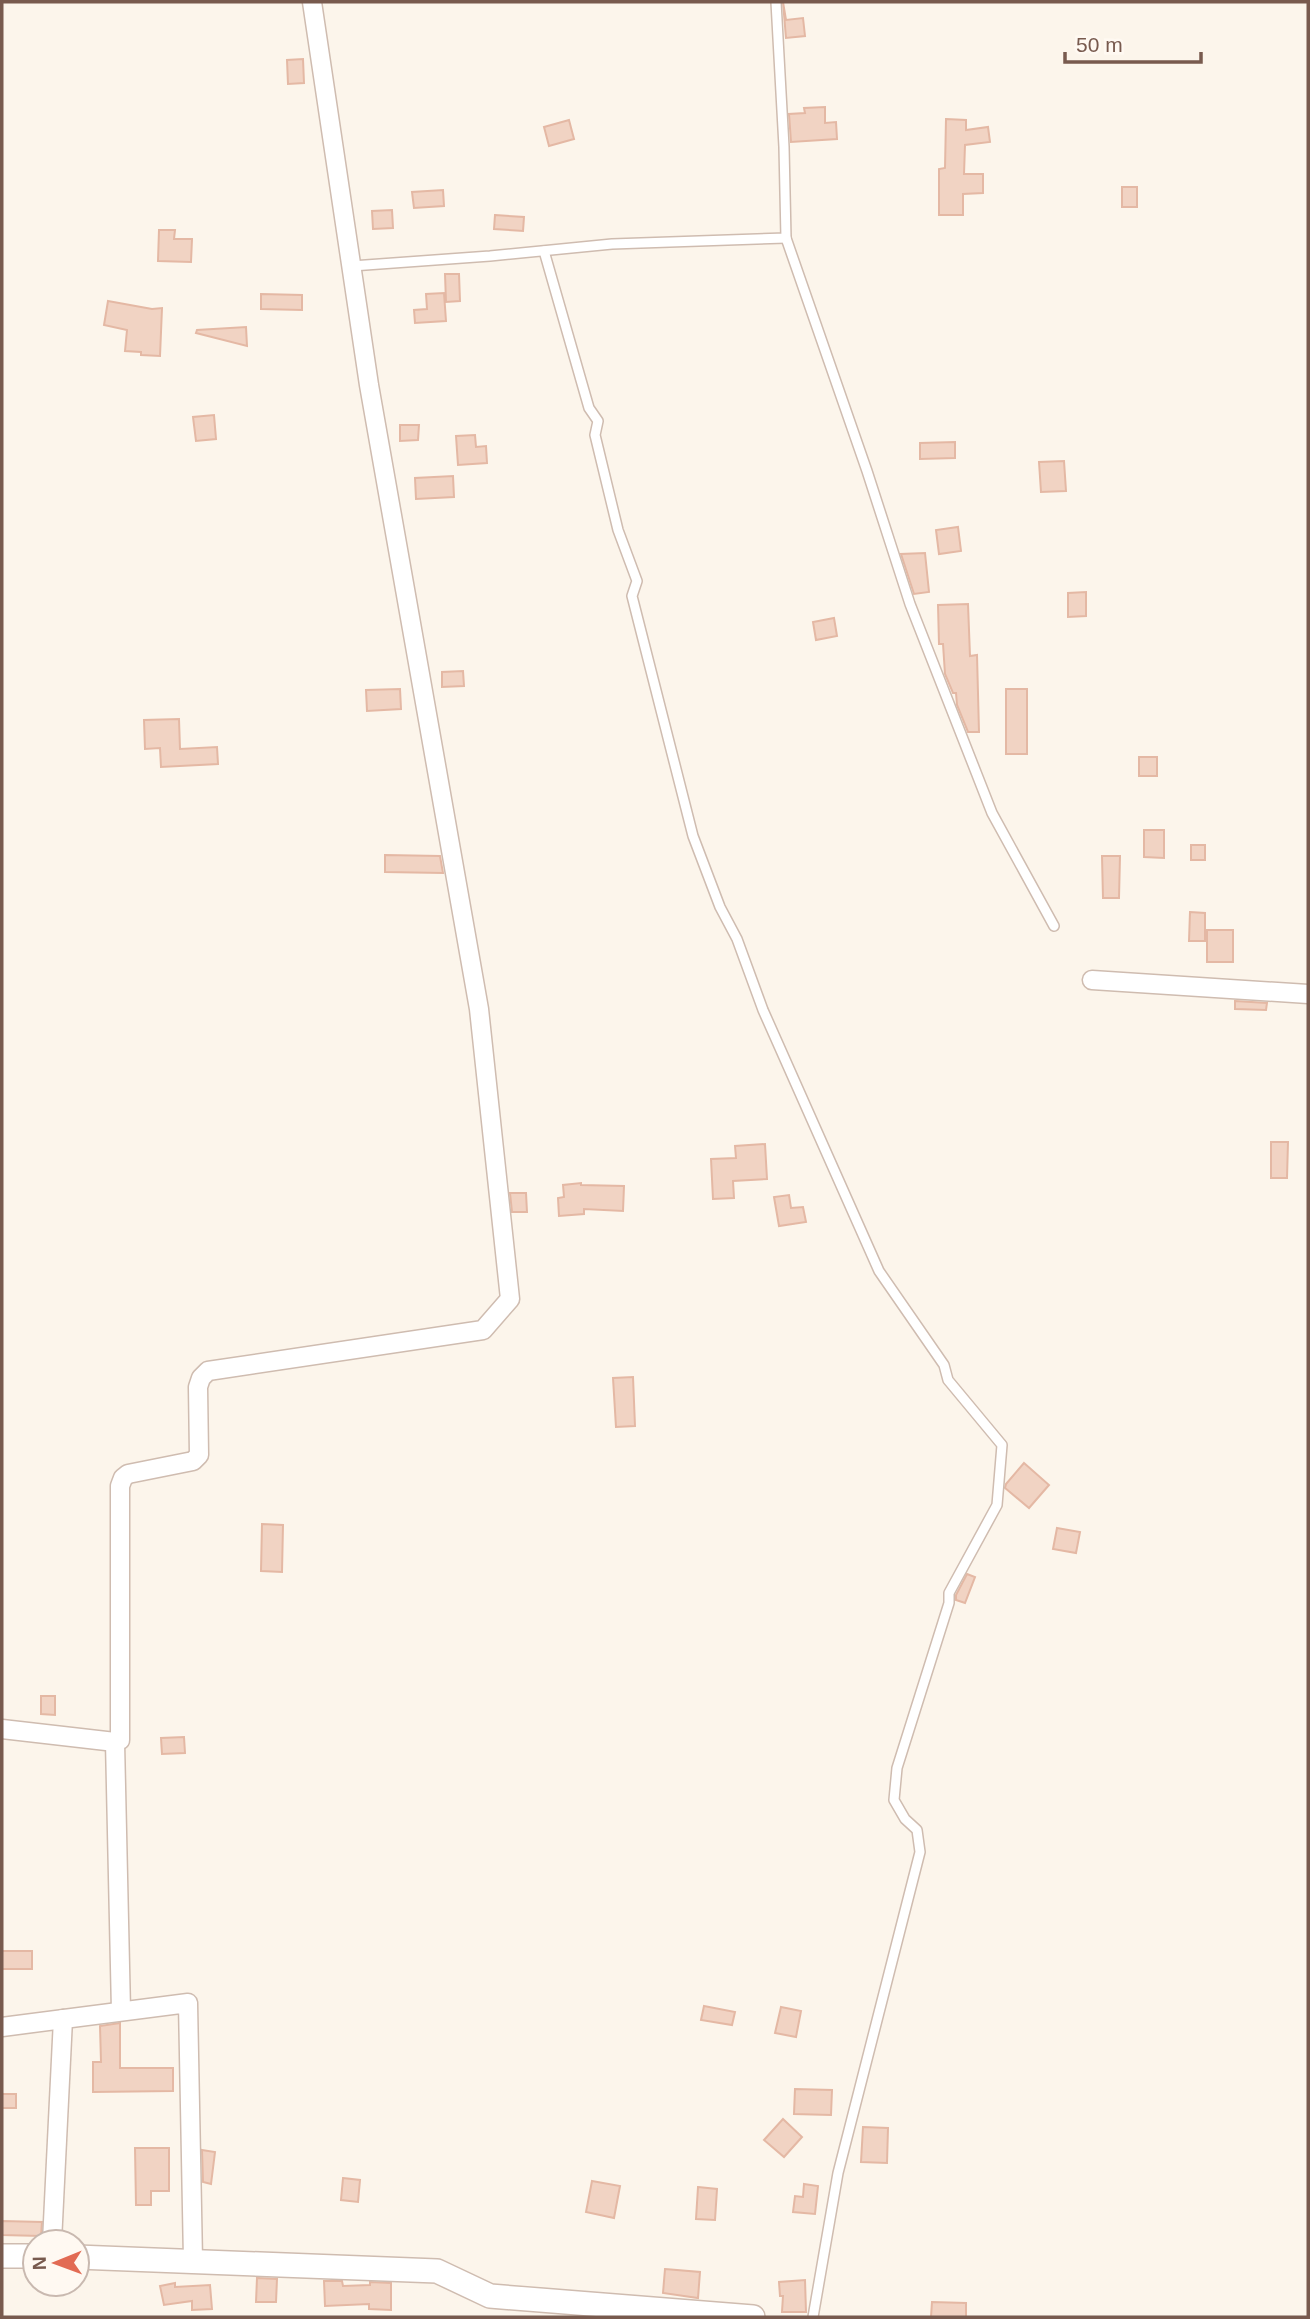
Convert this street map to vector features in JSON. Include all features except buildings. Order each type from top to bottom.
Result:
[{"type":"street","points":[[2,1729],[115,1742],[120,1740],[120,1486],[128,1474],[193,1461],[199,1455],[198,1387],[201,1378],[208,1371],[483,1330],[510,1299],[479,1009],[369,385],[312,2]]},
{"type":"street","points":[[1092,979],[1308,994]]},
{"type":"street","points":[[115,1742],[121,2011]]},
{"type":"street","points":[[2,2027],[188,2003],[193,2260]]},
{"type":"street","points":[[53,2228],[63,2019]]},
{"type":"street","points":[[2,2256],[21,2256]]},
{"type":"street","points":[[91,2257],[437,2271],[490,2296],[536,2308],[753,2317]]},
{"type":"lane","points":[[775,2],[784,146],[786,238],[915,616],[992,813],[1054,926]]},
{"type":"lane","points":[[352,266],[612,244],[786,238]]},
{"type":"lane","points":[[544,251],[589,408],[598,421],[596,435],[618,530],[638,581],[632,596],[693,836],[720,907],[737,939],[763,1010],[879,1271],[944,1365],[948,1380],[1002,1445],[997,1505],[949,1593],[949,1603],[897,1768],[894,1800],[905,1819],[917,1830],[920,1853],[838,2173],[813,2317]]}]
